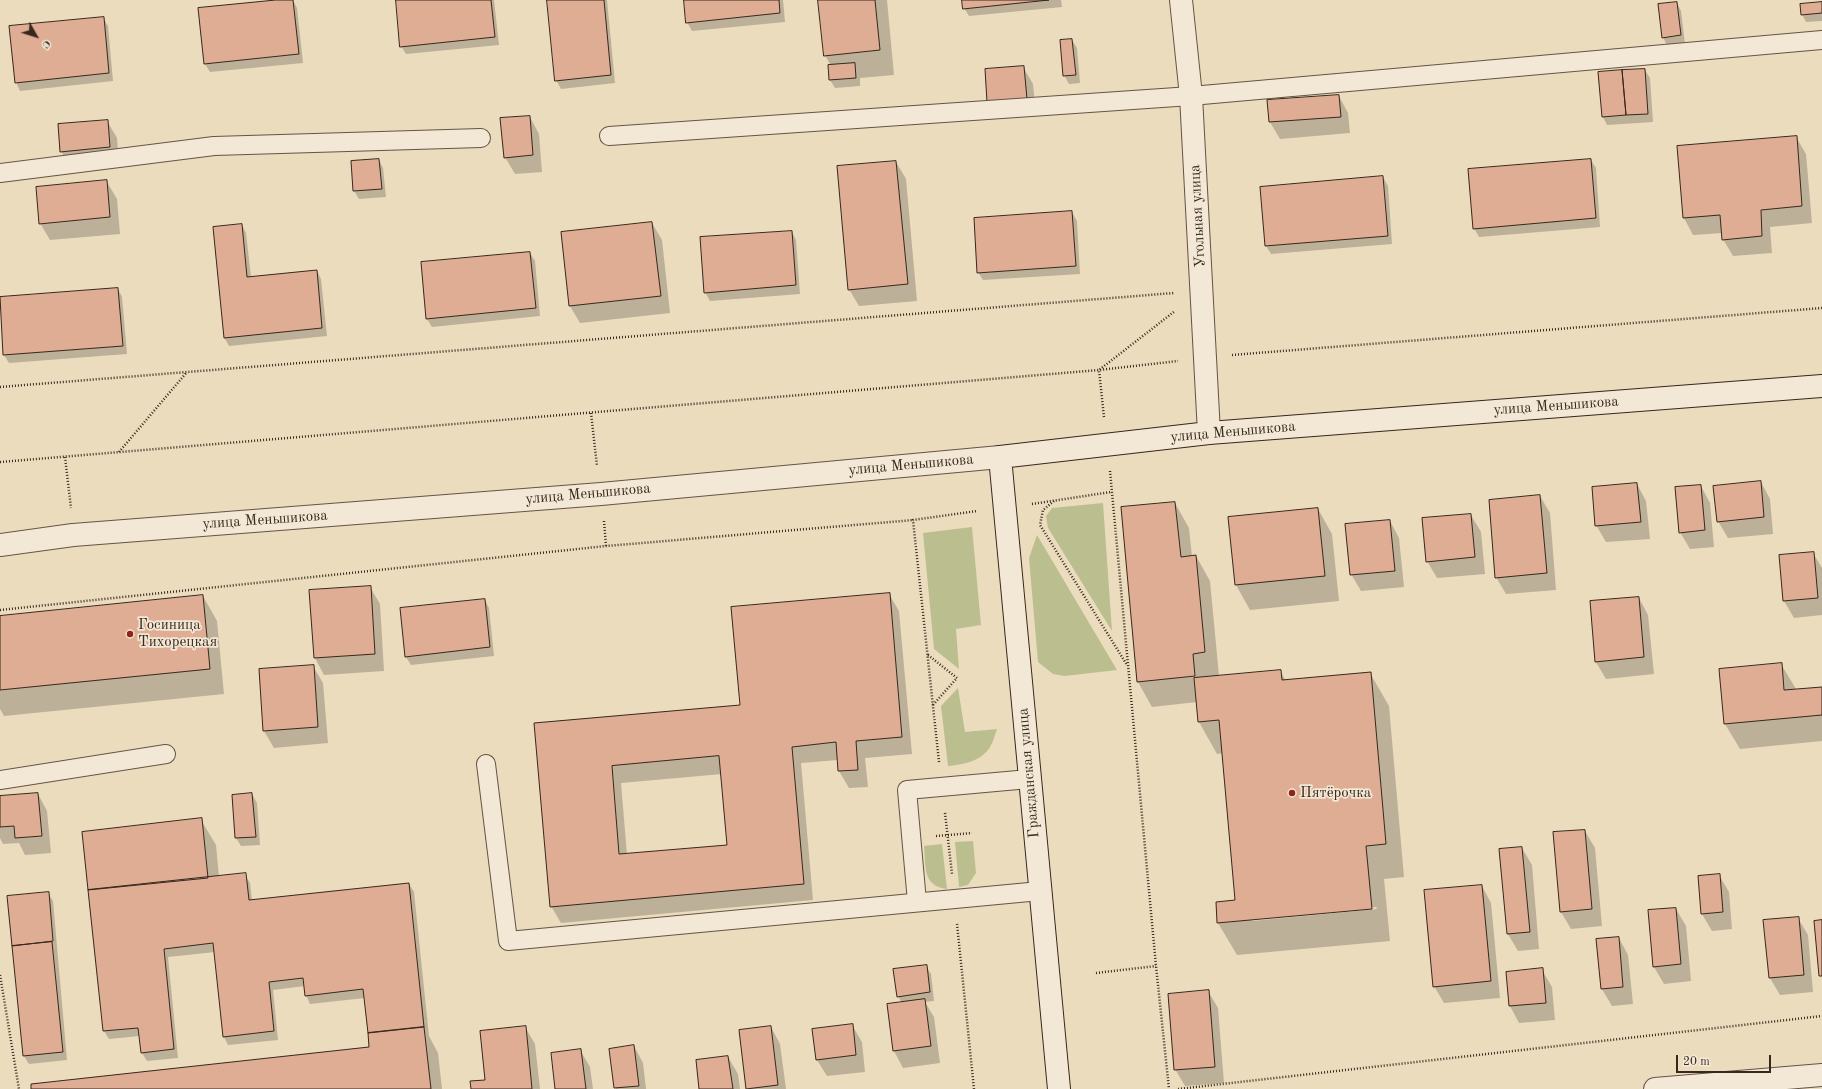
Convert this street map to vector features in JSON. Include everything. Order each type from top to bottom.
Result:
[{"type":"street","name":"Угольная улица","points":[[1181,0],[1191,96],[1209,433]]},
{"type":"street","name":"улица Меньшикова","points":[[0,545],[73,535],[601,494],[1000,457],[1209,433],[1822,386]]},
{"type":"street","name":"Гражданская улица","points":[[1000,457],[1059,1089]]},
{"type":"street","points":[[1655,1089],[1822,1075]]},
{"type":"lane","points":[[608,136],[1191,96],[1822,40]]},
{"type":"lane","points":[[0,173],[214,146],[481,138]]},
{"type":"lane","points":[[0,780],[166,754]]},
{"type":"lane","points":[[486,764],[508,941],[1040,891]]},
{"type":"lane","points":[[918,902],[907,790],[1029,779]]},
{"type":"path","points":[[0,462],[1091,371],[1205,358],[1822,308]]},
{"type":"path","points":[[118,452],[187,372]]},
{"type":"path","points":[[65,457],[73,535]]},
{"type":"path","points":[[0,610],[606,546],[913,520],[1111,492]]},
{"type":"path","points":[[1054,500],[1043,510],[1040,525],[1127,666]]},
{"type":"path","points":[[913,520],[974,1089]]},
{"type":"path","points":[[928,655],[957,678],[933,705]]},
{"type":"path","points":[[912,839],[972,833]]},
{"type":"path","points":[[1096,973],[1156,966]]},
{"type":"path","points":[[0,975],[19,1089]]},
{"type":"path","points":[[1178,1089],[1822,1016]]},
{"type":"green space","points":[[1103,503],[1112,631],[1048,528],[1046,516],[1052,508]]},
{"type":"green space","points":[[972,527],[981,625],[956,629],[959,669],[934,649],[923,533]]},
{"type":"green space","points":[[1037,535],[1117,670],[1065,676],[1053,674],[1038,662],[1029,558]]},
{"type":"green space","points":[[958,688],[965,732],[997,729],[990,747],[982,756],[959,765],[948,766],[941,706]]},
{"type":"green space","points":[[973,841],[976,873],[968,885],[959,887],[955,842]]},
{"type":"green space","points":[[942,844],[947,889],[933,884],[929,879],[926,868],[924,846]]},
{"type":"building","points":[[276,0],[293,0],[299,54],[204,64],[198,8]]},
{"type":"building","points":[[396,0],[491,0],[495,37],[400,47]]},
{"type":"building","points":[[547,0],[604,0],[611,75],[555,81]]},
{"type":"building","points":[[684,0],[779,0],[780,13],[686,23]]},
{"type":"building","points":[[818,0],[875,0],[880,50],[824,56]]},
{"type":"building","points":[[962,0],[1049,0],[963,9]]},
{"type":"building","points":[[1677,2],[1681,35],[1662,38],[1658,4]]},
{"type":"building","points":[[1822,2],[1822,13],[1801,15],[1800,4]]},
{"type":"building","points":[[104,17],[109,73],[15,83],[9,26]]},
{"type":"building","points":[[1072,39],[1076,75],[1063,76],[1060,40]]},
{"type":"building","points":[[855,63],[856,78],[829,80],[828,65]]},
{"type":"building","points":[[1024,66],[1027,99],[987,102],[985,69]]},
{"type":"building","points":[[1645,69],[1648,114],[1626,115],[1622,70]]},
{"type":"building","points":[[1622,70],[1626,115],[1602,117],[1598,72]]},
{"type":"building","points":[[1339,95],[1341,117],[1269,122],[1267,100]]},
{"type":"building","points":[[530,116],[533,155],[504,158],[500,118]]},
{"type":"building","points":[[108,120],[110,147],[60,152],[58,124]]},
{"type":"building","points":[[1797,136],[1802,206],[1761,210],[1762,236],[1722,240],[1720,215],[1683,218],[1677,146]]},
{"type":"building","points":[[379,159],[382,189],[353,191],[351,161]]},
{"type":"building","points":[[1591,159],[1596,218],[1473,229],[1468,169]]},
{"type":"building","points":[[896,161],[908,284],[848,290],[837,166]]},
{"type":"building","points":[[1383,176],[1388,236],[1265,246],[1260,187]]},
{"type":"building","points":[[107,180],[110,217],[39,224],[36,187]]},
{"type":"building","points":[[1072,211],[1076,266],[977,273],[974,218]]},
{"type":"building","points":[[652,222],[661,296],[569,306],[561,232]]},
{"type":"building","points":[[242,224],[247,277],[317,270],[322,328],[224,338],[213,227]]},
{"type":"building","points":[[792,231],[796,285],[704,293],[700,237]]},
{"type":"building","points":[[530,252],[536,308],[426,319],[421,262]]},
{"type":"building","points":[[118,288],[123,346],[3,355],[0,297]]},
{"type":"building","points":[[1761,481],[1764,517],[1717,522],[1713,486]]},
{"type":"building","points":[[1637,483],[1641,522],[1595,526],[1592,487]]},
{"type":"building","points":[[1701,485],[1705,530],[1679,533],[1675,487]]},
{"type":"building","points":[[1540,495],[1547,573],[1495,578],[1489,500]]},
{"type":"building","points":[[1175,502],[1181,557],[1196,555],[1205,652],[1193,654],[1195,676],[1137,682],[1121,507]]},
{"type":"building","points":[[1318,508],[1325,576],[1235,585],[1228,517]]},
{"type":"building","points":[[1471,514],[1475,557],[1426,562],[1422,518]]},
{"type":"building","points":[[1390,520],[1395,571],[1350,575],[1345,524]]},
{"type":"building","points":[[1814,552],[1818,598],[1783,601],[1779,555]]},
{"type":"building","points":[[371,586],[375,654],[314,658],[309,590]]},
{"type":"building","points":[[890,593],[902,737],[856,741],[858,770],[838,771],[836,742],[792,747],[804,884],[550,907],[534,723],[740,705],[731,607]],"holes":[[[719,756],[727,845],[619,854],[612,766]]]},
{"type":"building","points":[[203,595],[210,669],[0,690],[0,616]]},
{"type":"building","points":[[1639,597],[1644,657],[1595,662],[1590,601]]},
{"type":"building","points":[[485,599],[490,647],[405,657],[400,608]]},
{"type":"building","points":[[1782,663],[1784,690],[1822,687],[1822,715],[1724,724],[1719,669]]},
{"type":"building","points":[[314,665],[318,727],[263,731],[259,669]]},
{"type":"building","points":[[1281,670],[1282,680],[1371,672],[1386,844],[1366,846],[1372,909],[1217,923],[1216,902],[1235,900],[1219,720],[1198,722],[1194,678]]},
{"type":"building","points":[[38,793],[42,836],[15,838],[14,826],[0,827],[0,796]]},
{"type":"building","points":[[252,793],[256,837],[235,838],[232,795]]},
{"type":"building","points":[[202,818],[208,878],[88,890],[82,832]]},
{"type":"building","points":[[1585,830],[1592,909],[1560,912],[1553,832]]},
{"type":"building","points":[[1522,847],[1530,932],[1507,934],[1499,849]]},
{"type":"building","points":[[246,873],[249,900],[409,883],[424,1027],[368,1033],[363,989],[305,996],[303,978],[269,982],[274,1031],[223,1037],[213,943],[164,949],[174,1049],[141,1053],[138,1028],[103,1031],[88,890]]},
{"type":"building","points":[[1720,874],[1723,912],[1701,914],[1698,876]]},
{"type":"building","points":[[1482,885],[1491,981],[1433,987],[1424,890]]},
{"type":"building","points":[[49,892],[53,941],[12,946],[7,896]]},
{"type":"building","points":[[1676,908],[1681,964],[1653,967],[1648,910]]},
{"type":"building","points":[[1799,917],[1804,975],[1769,978],[1763,920]]},
{"type":"building","points":[[1822,920],[1822,976],[1819,976],[1814,921]]},
{"type":"building","points":[[1619,937],[1623,987],[1601,989],[1596,939]]},
{"type":"building","points":[[52,942],[63,1052],[23,1056],[12,946]]},
{"type":"building","points":[[927,965],[930,992],[897,997],[893,969]]},
{"type":"building","points":[[1543,968],[1546,1003],[1509,1006],[1506,972]]},
{"type":"building","points":[[1209,990],[1215,1067],[1174,1070],[1168,994]]},
{"type":"building","points":[[925,999],[931,1046],[893,1051],[887,1004]]},
{"type":"building","points":[[853,1024],[856,1055],[816,1060],[812,1029]]},
{"type":"building","points":[[526,1026],[532,1089],[471,1089],[470,1081],[485,1080],[480,1031]]},
{"type":"building","points":[[771,1026],[778,1085],[746,1089],[739,1030]]},
{"type":"building","points":[[424,1027],[431,1089],[31,1089],[31,1084],[369,1047],[368,1033]]},
{"type":"building","points":[[634,1045],[639,1086],[614,1088],[609,1049]]},
{"type":"building","points":[[581,1049],[586,1089],[555,1089],[551,1053]]},
{"type":"building","points":[[728,1056],[733,1089],[699,1089],[696,1060]]},
{"type":"place","name":"Госиница Тихорецкая","points":[[130,634]]},
{"type":"place","name":"Пятёрочка","points":[[1292,793]]}]
